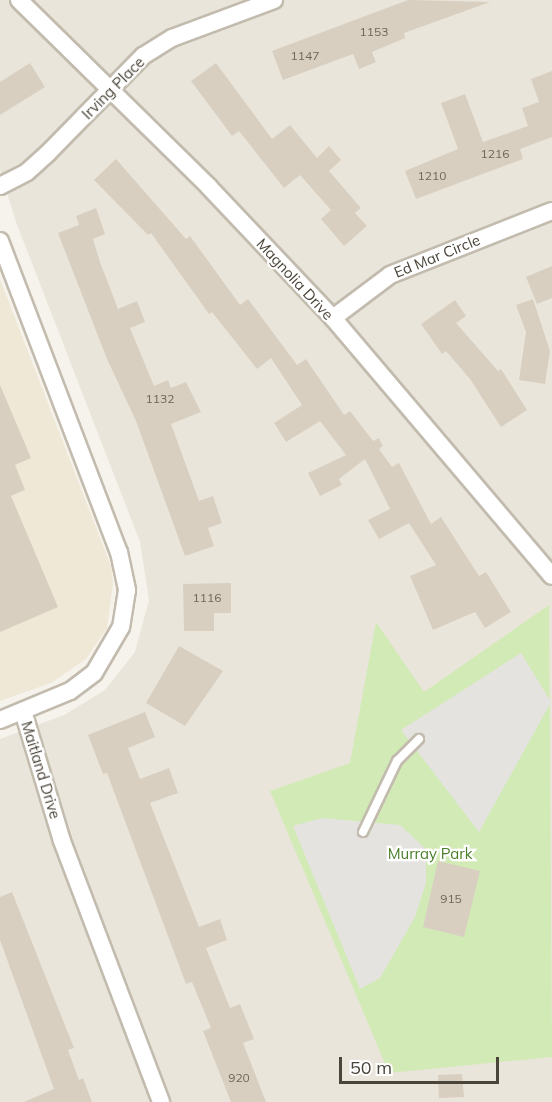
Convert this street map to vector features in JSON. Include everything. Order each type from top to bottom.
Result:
[{"type":"street","name":"Magnolia Drive","points":[[19,0],[110,89],[333,318],[546,556],[552,576]]},
{"type":"street","name":"Irving Place","points":[[0,186],[27,172],[142,56],[172,38],[274,0]]},
{"type":"street","name":"Ed Mar Circle","points":[[333,318],[390,275],[552,211]]},
{"type":"street","name":"Maitland Drive","points":[[0,241],[119,552],[127,590],[121,627],[94,673],[70,691],[23,711],[79,890],[161,1102]]},
{"type":"street","points":[[0,720],[23,711]]},
{"type":"lane","points":[[363,832],[396,761],[419,739]]},
{"type":"shaded area","points":[[0,0],[552,0],[552,1102],[0,1102],[0,739],[64,715],[105,690],[135,652],[149,600],[140,542],[16,222],[0,170]]},
{"type":"shaded area","points":[[0,279],[111,566],[113,583],[107,628],[86,659],[51,683],[0,701]]},
{"type":"shaded area","points":[[521,653],[551,702],[479,832],[401,730]]},
{"type":"shaded area","points":[[322,818],[400,825],[426,849],[426,883],[415,917],[380,978],[360,989],[293,826]]},
{"type":"green space","name":"Murray Park","points":[[549,605],[552,1057],[389,1073],[270,791],[350,763],[376,622],[424,692]]},
{"type":"building","points":[[408,0],[490,2],[404,33],[405,38],[372,52],[376,62],[359,69],[353,54],[283,80],[272,51]]},
{"type":"building","points":[[30,63],[45,87],[0,115],[0,82]]},
{"type":"building","points":[[216,63],[272,139],[290,125],[317,158],[329,146],[341,160],[329,171],[361,208],[355,213],[367,226],[344,246],[321,219],[331,210],[300,175],[284,188],[239,131],[232,136],[191,81]]},
{"type":"building","points":[[552,71],[552,137],[520,149],[523,159],[416,199],[405,171],[458,149],[441,103],[465,94],[483,142],[528,126],[522,108],[539,102],[531,79]]},
{"type":"building","points":[[116,159],[186,239],[190,236],[240,305],[248,299],[297,365],[306,359],[344,415],[350,411],[373,441],[379,438],[383,446],[379,449],[392,467],[399,463],[431,524],[441,517],[479,576],[486,572],[511,612],[485,628],[475,612],[433,630],[410,576],[436,565],[409,523],[379,539],[368,520],[390,509],[365,459],[339,479],[342,485],[320,496],[308,473],[346,455],[320,421],[286,442],[274,423],[302,405],[271,358],[257,369],[212,312],[209,314],[151,233],[148,235],[94,180]]},
{"type":"building","points":[[96,208],[105,234],[93,239],[100,262],[118,309],[137,301],[145,322],[130,328],[154,386],[168,380],[171,388],[186,382],[201,412],[171,424],[199,501],[213,496],[222,523],[208,528],[214,546],[185,556],[136,421],[107,359],[58,233],[79,225],[76,216]]},
{"type":"building","points":[[552,266],[552,298],[537,304],[526,277]]},
{"type":"building","points":[[533,299],[550,351],[545,384],[519,380],[526,332],[516,305]]},
{"type":"building","points":[[455,300],[466,316],[456,323],[498,371],[501,369],[527,410],[501,427],[470,379],[446,351],[442,354],[421,324]]},
{"type":"building","points":[[0,385],[31,458],[15,465],[25,490],[11,496],[58,607],[0,632]]},
{"type":"building","points":[[231,583],[231,613],[214,613],[214,631],[184,631],[183,584]]},
{"type":"building","points":[[179,646],[223,671],[185,726],[146,703]]},
{"type":"building","points":[[145,712],[155,737],[128,748],[140,779],[169,768],[178,793],[150,803],[199,927],[220,919],[227,940],[206,948],[230,1008],[240,1004],[254,1039],[243,1043],[266,1102],[231,1102],[203,1031],[211,1028],[192,982],[186,984],[107,773],[103,774],[88,735]]},
{"type":"building","points":[[438,861],[480,871],[464,937],[423,927]]},
{"type":"building","points":[[12,892],[74,1048],[68,1050],[79,1080],[83,1078],[92,1102],[24,1102],[54,1089],[0,940],[0,897]]},
{"type":"building","points":[[462,1074],[464,1097],[439,1098],[438,1075]]}]
